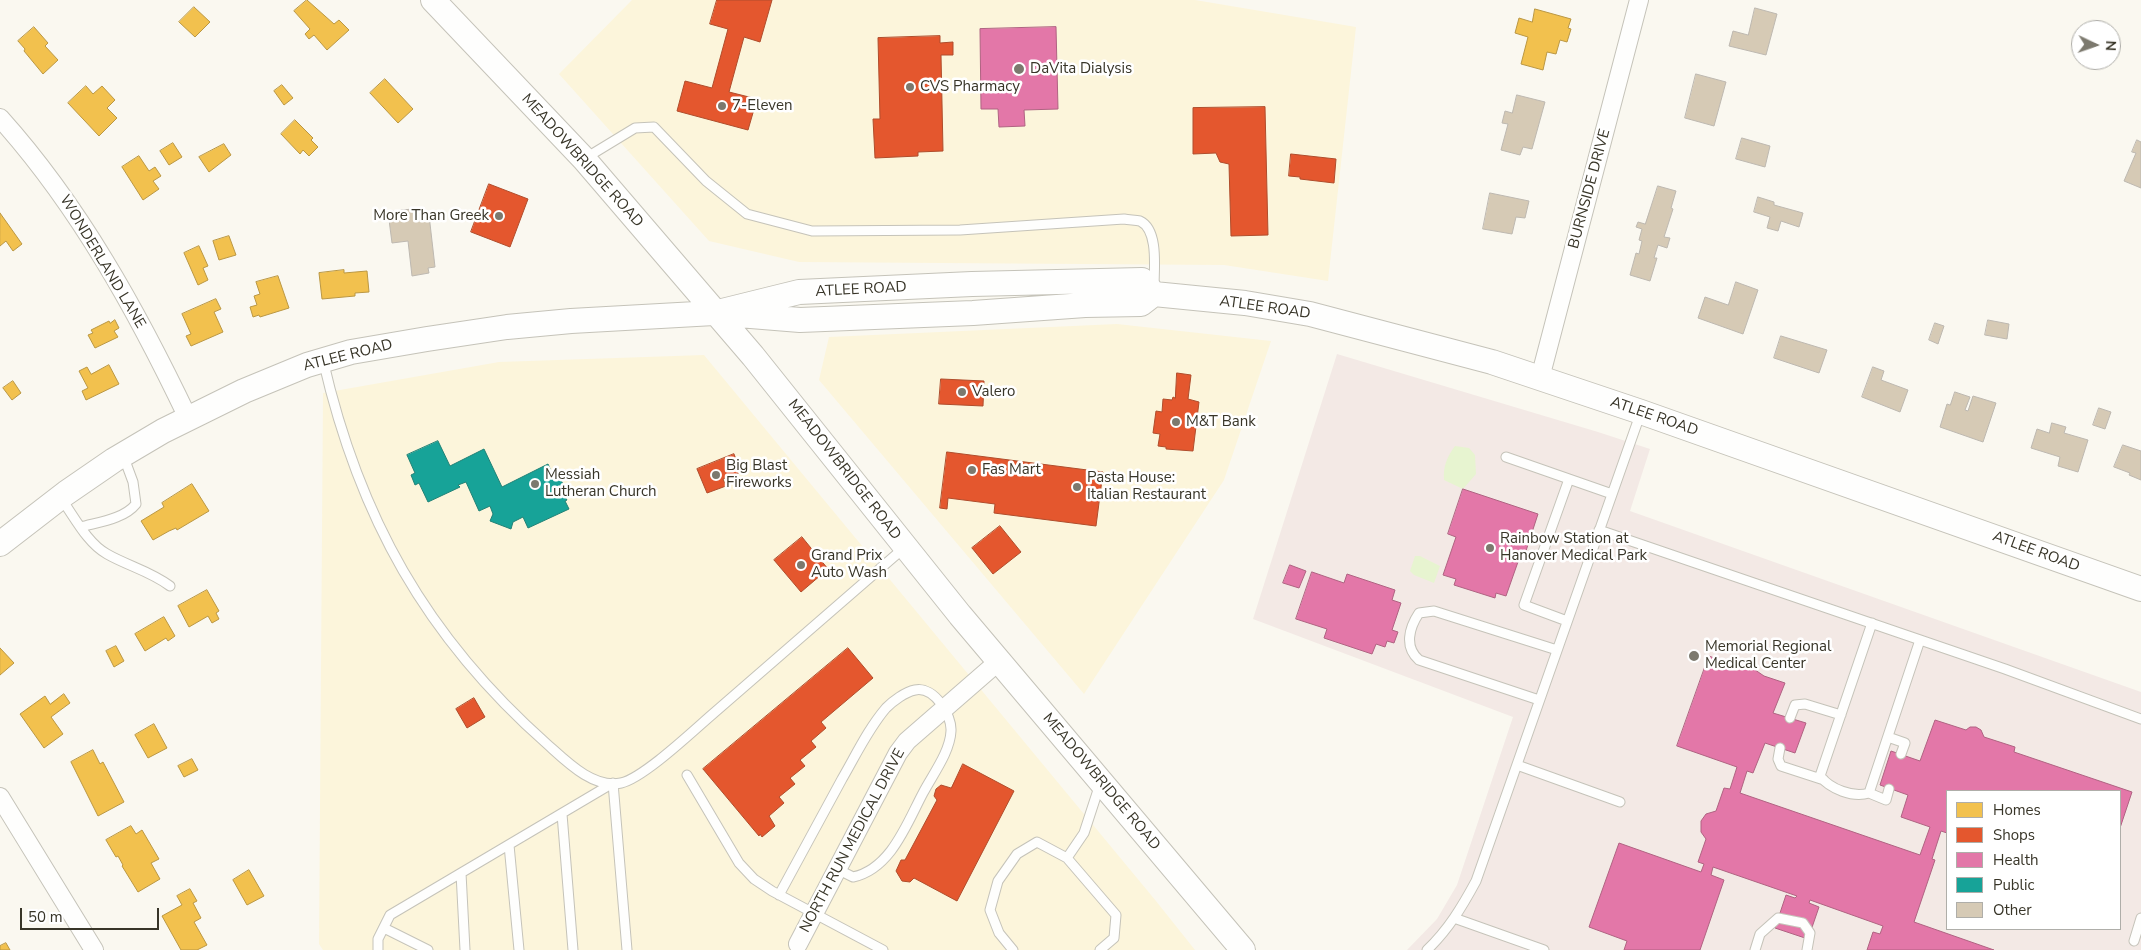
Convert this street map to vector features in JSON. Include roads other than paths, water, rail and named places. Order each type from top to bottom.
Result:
[{"type":"main road","name":"MEADOWBRIDGE ROAD","points":[[433,0],[584,159],[758,363],[905,547],[1243,950]]},
{"type":"main road","name":"ATLEE ROAD","points":[[0,544],[60,497],[122,455],[188,418],[244,391],[323,360],[351,352],[427,338],[507,327],[714,313],[799,292],[972,284],[1142,280],[1154,294],[1244,304],[1310,314],[1492,362],[1641,412],[2141,589]]},
{"type":"street","name":"BURNSIDE DRIVE","points":[[1540,378],[1639,0]]},
{"type":"street","name":"WONDERLAND LANE","points":[[0,118],[56,186],[87,232],[133,311],[188,418]]},
{"type":"street","name":"NORTH RUN MEDICAL DRIVE","points":[[798,944],[898,753],[907,741],[999,660]]},
{"type":"street","points":[[0,797],[94,950]]},
{"type":"lane","points":[[584,159],[635,128],[654,128],[706,181],[747,214],[812,231],[960,230],[1124,219],[1140,222],[1148,228],[1154,240],[1154,294]]},
{"type":"lane","points":[[323,360],[333,403],[350,457],[366,498],[390,548],[423,604],[446,638],[479,679],[516,716],[562,757],[593,780],[606,784],[620,783],[632,778],[680,742],[905,547]]},
{"type":"lane","points":[[1426,950],[1441,936],[1454,918],[1476,880],[1641,412]]},
{"type":"lane","points":[[81,527],[124,515],[131,511],[136,504],[133,482],[122,455]]},
{"type":"lane","points":[[1506,457],[1612,494]]},
{"type":"lane","points":[[1567,621],[1524,605],[1569,479]]},
{"type":"lane","points":[[60,497],[95,545],[107,554],[157,576],[170,586]]},
{"type":"lane","points":[[1599,530],[1920,640],[2141,719]]},
{"type":"lane","points":[[1539,700],[1419,660],[1413,655],[1409,639],[1412,624],[1419,613],[1434,610],[1557,650]]},
{"type":"lane","points":[[1872,624],[1820,776],[1827,785],[1861,796],[1869,793],[1886,800],[1889,788]]},
{"type":"lane","points":[[1869,793],[1920,640]]},
{"type":"lane","points":[[779,895],[868,733],[887,707],[914,690],[922,690],[929,693],[945,709],[951,730],[946,749],[893,848],[874,868],[863,875],[853,877],[837,869]]},
{"type":"lane","points":[[1790,718],[1796,705],[1805,704],[1841,715]]},
{"type":"lane","points":[[1888,738],[1905,743],[1901,754]]},
{"type":"lane","points":[[1780,748],[1778,759],[1781,766],[1824,780]]},
{"type":"lane","points":[[1517,765],[1620,802]]},
{"type":"lane","points":[[687,775],[739,863],[754,879],[779,895],[882,950]]},
{"type":"lane","points":[[1067,858],[1084,833],[1101,782]]},
{"type":"lane","points":[[378,950],[378,939],[390,915],[613,783]]},
{"type":"lane","points":[[613,783],[627,950]]},
{"type":"lane","points":[[562,814],[573,950]]},
{"type":"lane","points":[[1012,950],[999,933],[990,910],[998,881],[1017,854],[1037,842],[1067,858],[1116,915],[1114,938],[1100,950]]},
{"type":"lane","points":[[509,844],[519,950]]},
{"type":"lane","points":[[461,873],[465,950]]},
{"type":"lane","points":[[1454,918],[1544,950]]},
{"type":"lane","points":[[1755,950],[1760,934],[1778,918],[1788,918],[1803,923],[1810,932],[1807,950]]},
{"type":"lane","points":[[2134,941],[2141,918]]},
{"type":"lane","points":[[384,928],[428,950]]},
{"type":"place","name":"DaVita Dialysis","points":[[1019,69]]},
{"type":"place","name":"CVS Pharmacy","points":[[910,87]]},
{"type":"place","name":"7-Eleven","points":[[722,106]]},
{"type":"place","name":"More Than Greek","points":[[499,216]]},
{"type":"place","name":"Valero","points":[[962,392]]},
{"type":"place","name":"M&T Bank","points":[[1176,422]]},
{"type":"place","name":"Fas Mart","points":[[972,470]]},
{"type":"place","name":"Big Blast Fireworks","points":[[716,475]]},
{"type":"place","name":"Messiah Lutheran Church","points":[[535,484]]},
{"type":"place","name":"Pasta House: Italian Restaurant","points":[[1077,487]]},
{"type":"place","name":"Rainbow Station at Hanover Medical Park","points":[[1490,548]]},
{"type":"place","name":"Grand Prix Auto Wash","points":[[801,565]]},
{"type":"place","name":"Memorial Regional Medical Center","points":[[1694,656]]}]
